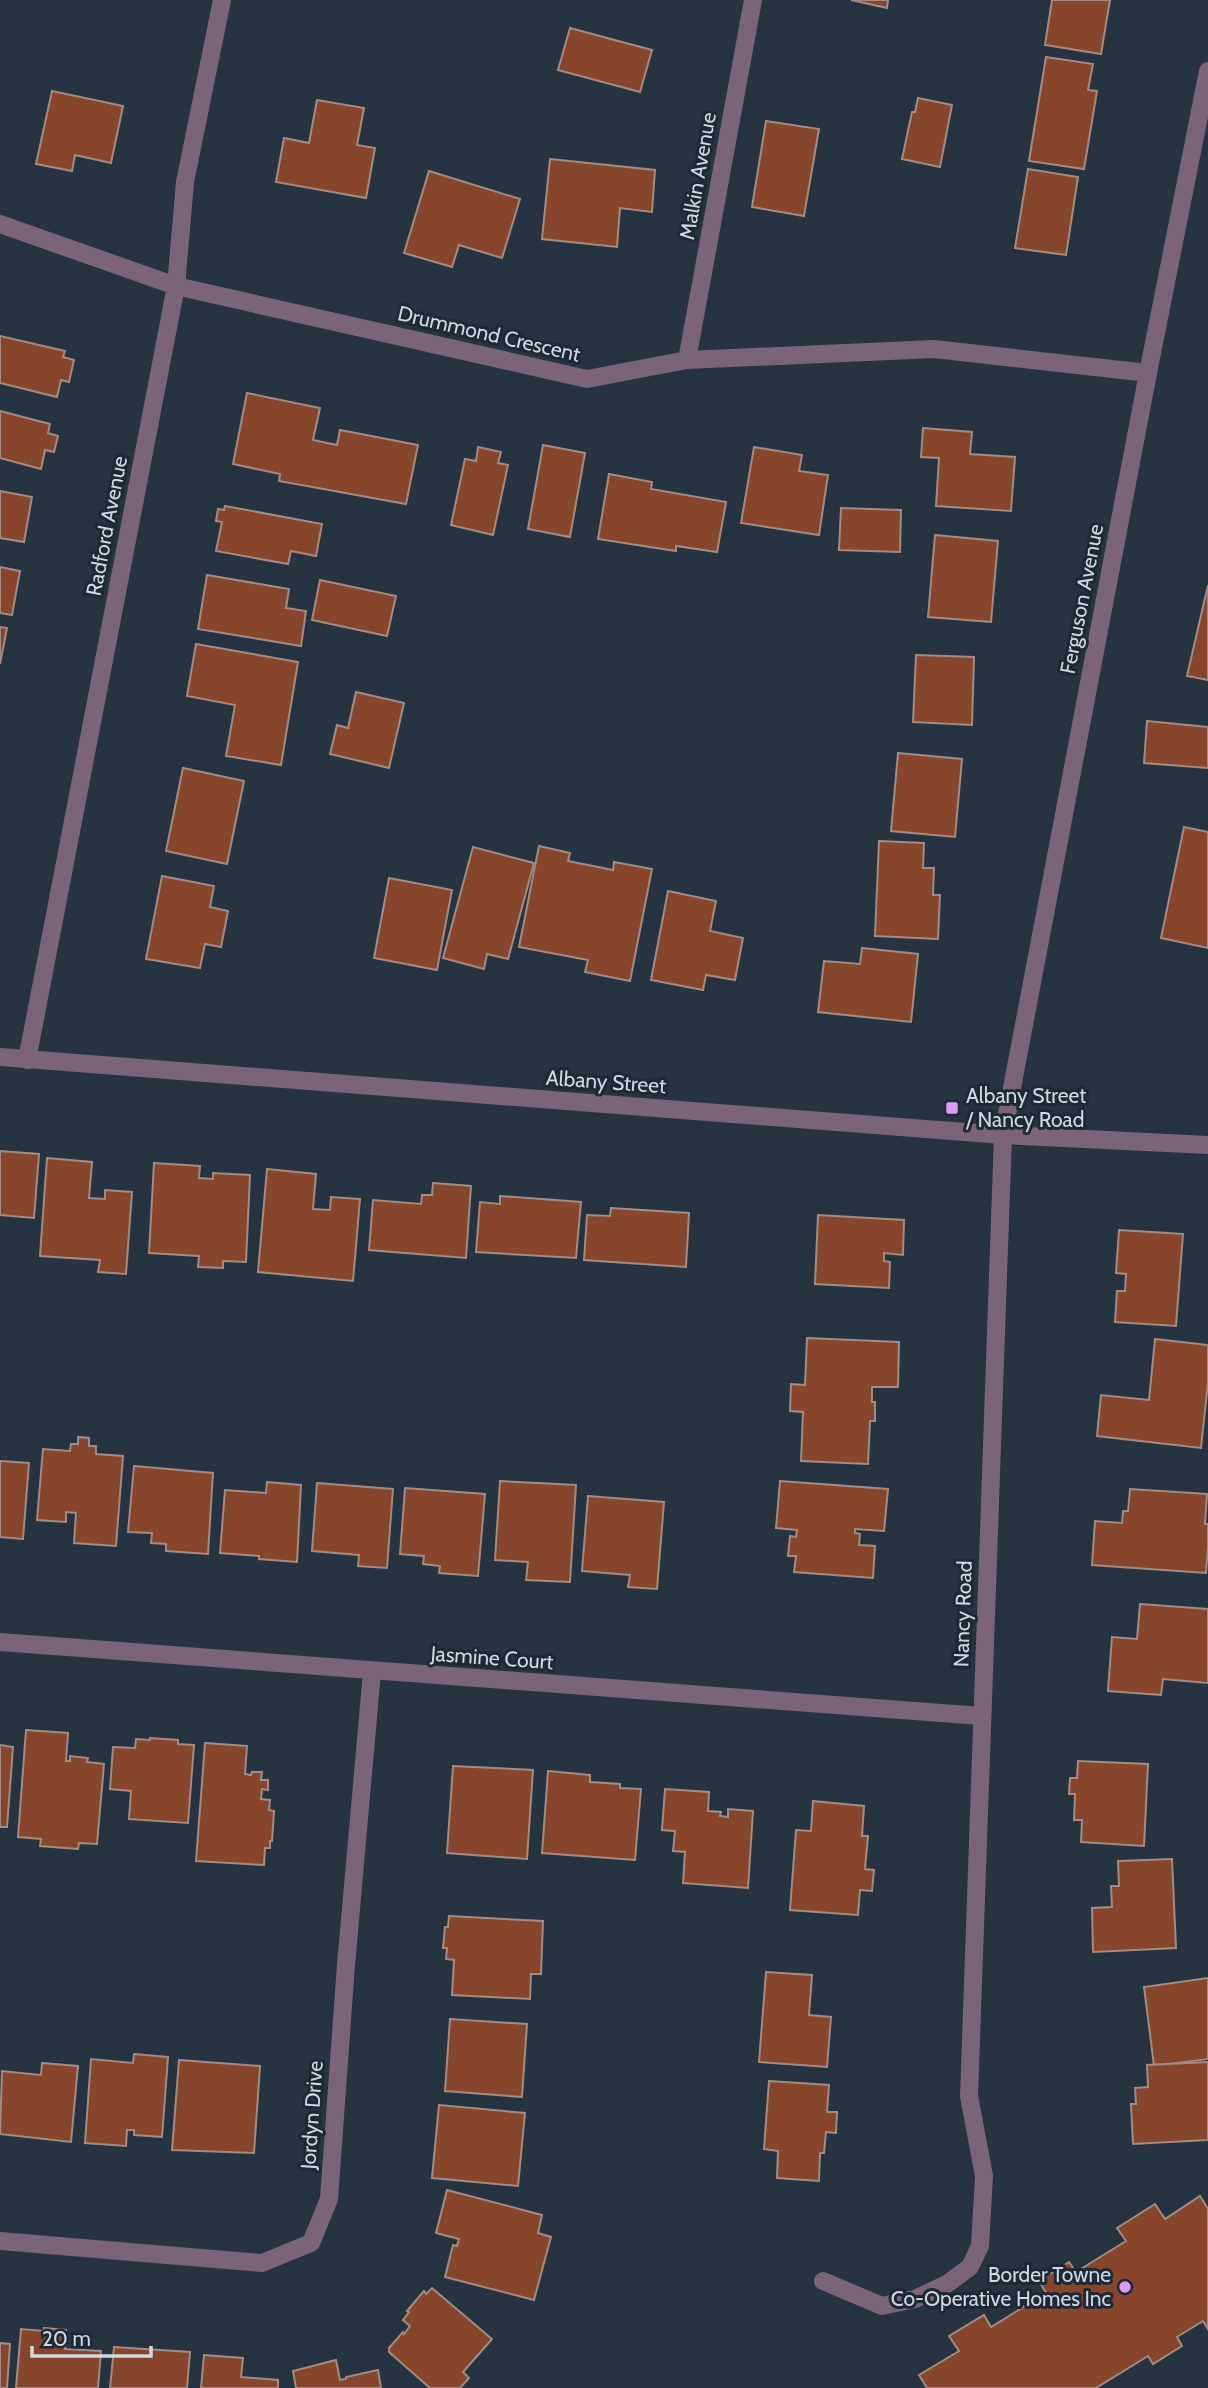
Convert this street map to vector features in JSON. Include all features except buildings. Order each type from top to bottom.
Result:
[{"type":"street","name":"Radford Avenue","points":[[27,1060],[176,286],[185,182],[222,0]]},
{"type":"street","name":"Malkin Avenue","points":[[687,359],[753,0]]},
{"type":"street","name":"Ferguson Avenue","points":[[1003,1135],[1208,71]]},
{"type":"street","name":"Drummond Crescent","points":[[0,224],[176,286],[587,379],[687,359],[934,349],[1148,373]]},
{"type":"street","name":"Albany Street","points":[[0,1057],[1003,1135],[1208,1145]]},
{"type":"street","name":"Nancy Road","points":[[823,2281],[882,2306],[915,2299],[947,2284],[970,2267],[979,2246],[984,2176],[969,2096],[1003,1135]]},
{"type":"street","name":"Jasmine Court","points":[[0,1642],[981,1716]]},
{"type":"street","name":"Jordyn Drive","points":[[0,2241],[262,2263],[311,2243],[329,2199],[347,1952],[372,1671]]},
{"type":"place","name":"Albany Street / Nancy Road","points":[[952,1108]]},
{"type":"place","name":"Border Towne Co-Operative Homes Inc","points":[[1125,2287]]}]
